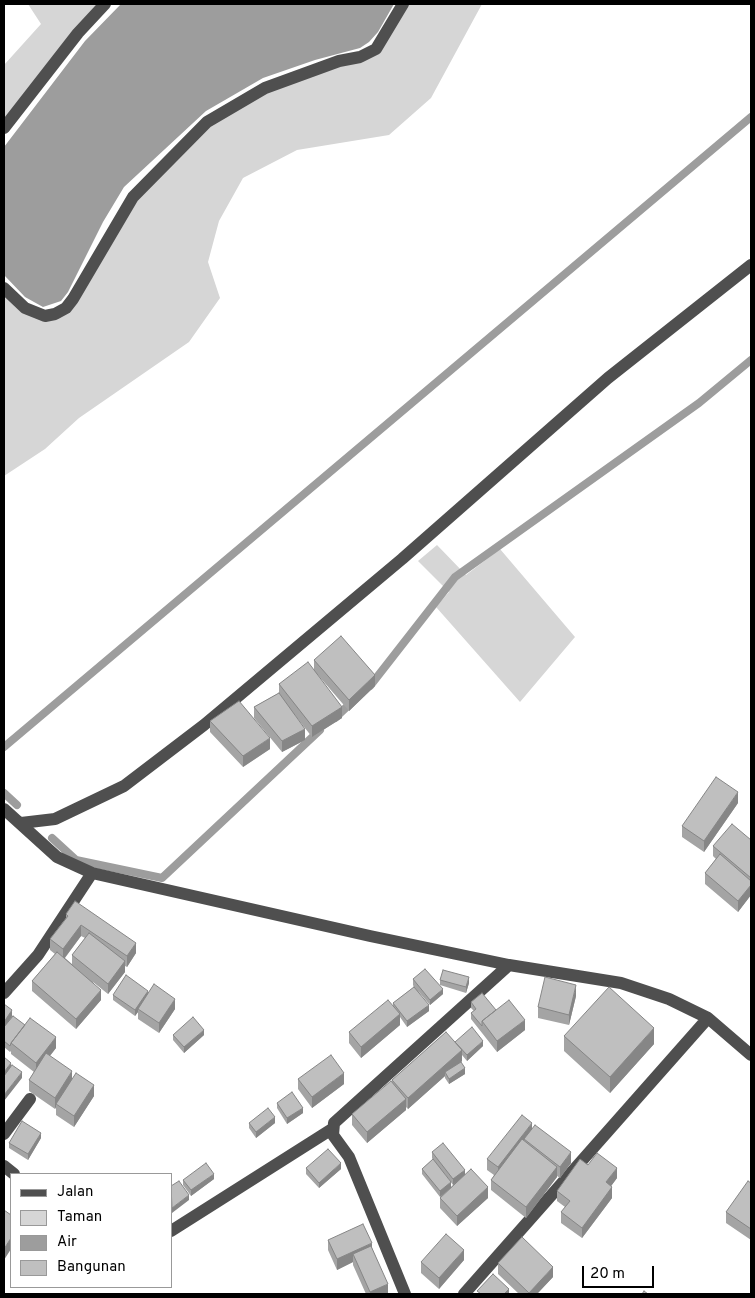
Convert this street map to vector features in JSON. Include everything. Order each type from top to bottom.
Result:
[{"type":"street","points":[[4,128],[78,33],[106,4]]},
{"type":"street","points":[[4,288],[26,308],[45,316],[56,314],[66,308],[133,197],[207,122],[264,88],[339,61],[360,57],[376,49],[403,4]]},
{"type":"street","points":[[21,823],[55,819],[131,780],[204,725],[402,559],[608,378],[751,266]]},
{"type":"street","points":[[4,808],[57,857],[92,873],[509,966],[621,983],[669,999],[708,1018],[751,1055]]},
{"type":"street","points":[[4,993],[38,955],[92,873]]},
{"type":"street","points":[[172,1230],[332,1129],[338,1119],[509,966]]},
{"type":"street","points":[[464,1294],[708,1018]]},
{"type":"street","points":[[4,1134],[30,1099]]},
{"type":"street","points":[[332,1129],[336,1140],[349,1157],[405,1294]]},
{"type":"green space","points":[[28,4],[105,4],[4,128],[4,65],[41,24]]},
{"type":"green space","points":[[402,4],[482,4],[431,98],[389,135],[297,150],[243,178],[219,221],[208,262],[220,298],[189,342],[79,418],[45,449],[4,476],[4,286],[25,308],[56,314],[133,197],[207,122],[265,88],[376,49]]},
{"type":"green space","points":[[437,545],[466,575],[500,549],[575,637],[520,702],[436,607],[449,592],[418,561]]},
{"type":"water","points":[[121,4],[394,4],[378,32],[360,48],[315,60],[263,78],[206,111],[124,187],[103,222],[68,292],[61,301],[43,307],[25,297],[4,275],[4,147],[85,41]]},
{"type":"building","points":[[341,636],[375,675],[349,700],[314,660]]},
{"type":"building","points":[[308,662],[342,707],[312,726],[279,684]]},
{"type":"building","points":[[279,693],[305,729],[282,741],[254,707]]},
{"type":"building","points":[[239,701],[270,738],[243,756],[210,721]]},
{"type":"building","points":[[716,777],[738,792],[704,841],[682,826]]},
{"type":"building","points":[[732,824],[751,840],[751,878],[713,846]]},
{"type":"building","points":[[720,854],[751,881],[751,885],[738,901],[705,873]]},
{"type":"building","points":[[75,901],[136,943],[127,956],[81,925],[63,949],[50,939],[68,916],[66,914]]},
{"type":"building","points":[[89,933],[125,961],[108,984],[72,955]]},
{"type":"building","points":[[57,952],[101,990],[76,1019],[32,981]]},
{"type":"building","points":[[425,969],[443,989],[430,1000],[413,979]]},
{"type":"building","points":[[443,970],[469,977],[466,987],[440,980]]},
{"type":"building","points":[[126,975],[148,991],[135,1010],[113,995]]},
{"type":"building","points":[[545,977],[576,985],[569,1015],[538,1007]]},
{"type":"building","points":[[154,984],[175,999],[159,1023],[138,1009]]},
{"type":"building","points":[[414,987],[429,1005],[407,1021],[393,1003]]},
{"type":"building","points":[[609,987],[654,1028],[610,1077],[564,1036]]},
{"type":"building","points":[[482,993],[496,1010],[482,1021],[482,1026],[471,1013],[476,1009],[471,1002]]},
{"type":"building","points":[[388,1000],[400,1014],[361,1047],[349,1032]]},
{"type":"building","points":[[509,1000],[525,1020],[497,1041],[482,1021]]},
{"type":"building","points":[[4,1004],[12,1010],[4,1022]]},
{"type":"building","points":[[13,1016],[25,1025],[10,1046],[4,1041],[4,1027]]},
{"type":"building","points":[[193,1017],[204,1030],[184,1047],[173,1035]]},
{"type":"building","points":[[30,1018],[56,1037],[36,1063],[11,1043]]},
{"type":"building","points":[[472,1027],[483,1041],[467,1055],[455,1042]]},
{"type":"building","points":[[446,1032],[462,1050],[408,1098],[392,1080]]},
{"type":"building","points":[[46,1053],[72,1071],[55,1098],[29,1080]]},
{"type":"building","points":[[331,1055],[344,1073],[312,1097],[298,1079]]},
{"type":"building","points":[[4,1057],[11,1063],[4,1072]]},
{"type":"building","points":[[461,1062],[465,1068],[449,1079],[445,1072]]},
{"type":"building","points":[[12,1065],[22,1072],[4,1095],[4,1076]]},
{"type":"building","points":[[76,1073],[94,1085],[74,1116],[56,1104]]},
{"type":"building","points":[[391,1081],[406,1099],[367,1132],[352,1114]]},
{"type":"building","points":[[292,1092],[303,1108],[287,1118],[277,1103]]},
{"type":"building","points":[[268,1108],[275,1117],[256,1132],[249,1123]]},
{"type":"building","points":[[522,1115],[532,1123],[498,1167],[487,1159]]},
{"type":"building","points":[[22,1121],[41,1133],[28,1154],[9,1143]]},
{"type":"building","points":[[535,1125],[571,1152],[560,1167],[524,1139]]},
{"type":"building","points":[[522,1139],[557,1167],[526,1207],[491,1180]]},
{"type":"building","points":[[443,1143],[465,1170],[453,1179],[432,1152]]},
{"type":"building","points":[[328,1149],[341,1163],[319,1183],[306,1168]]},
{"type":"building","points":[[597,1153],[617,1168],[606,1182],[612,1187],[582,1228],[561,1212],[570,1201],[557,1191],[580,1159],[588,1165]]},
{"type":"building","points":[[433,1159],[451,1182],[440,1191],[422,1169]]},
{"type":"building","points":[[206,1163],[214,1174],[191,1190],[183,1180]]},
{"type":"building","points":[[471,1169],[488,1187],[457,1216],[440,1198]]},
{"type":"building","points":[[179,1181],[189,1195],[172,1208],[172,1185]]},
{"type":"building","points":[[748,1181],[751,1183],[751,1229],[726,1212]]},
{"type":"building","points":[[4,1210],[10,1214],[10,1240],[4,1249]]},
{"type":"building","points":[[363,1224],[372,1243],[337,1259],[328,1240]]},
{"type":"building","points":[[446,1234],[464,1250],[439,1278],[421,1262]]},
{"type":"building","points":[[522,1237],[553,1267],[529,1293],[498,1263]]},
{"type":"building","points":[[371,1246],[388,1284],[370,1292],[353,1254]]},
{"type":"building","points":[[493,1274],[509,1289],[504,1294],[481,1294],[477,1291]]},
{"type":"waterway","points":[[4,747],[751,117]]},
{"type":"waterway","points":[[370,686],[455,577],[699,403],[751,360]]},
{"type":"waterway","points":[[335,718],[354,700]]},
{"type":"waterway","points":[[52,838],[76,860],[162,878],[320,730]]},
{"type":"waterway","points":[[4,793],[17,805]]}]
